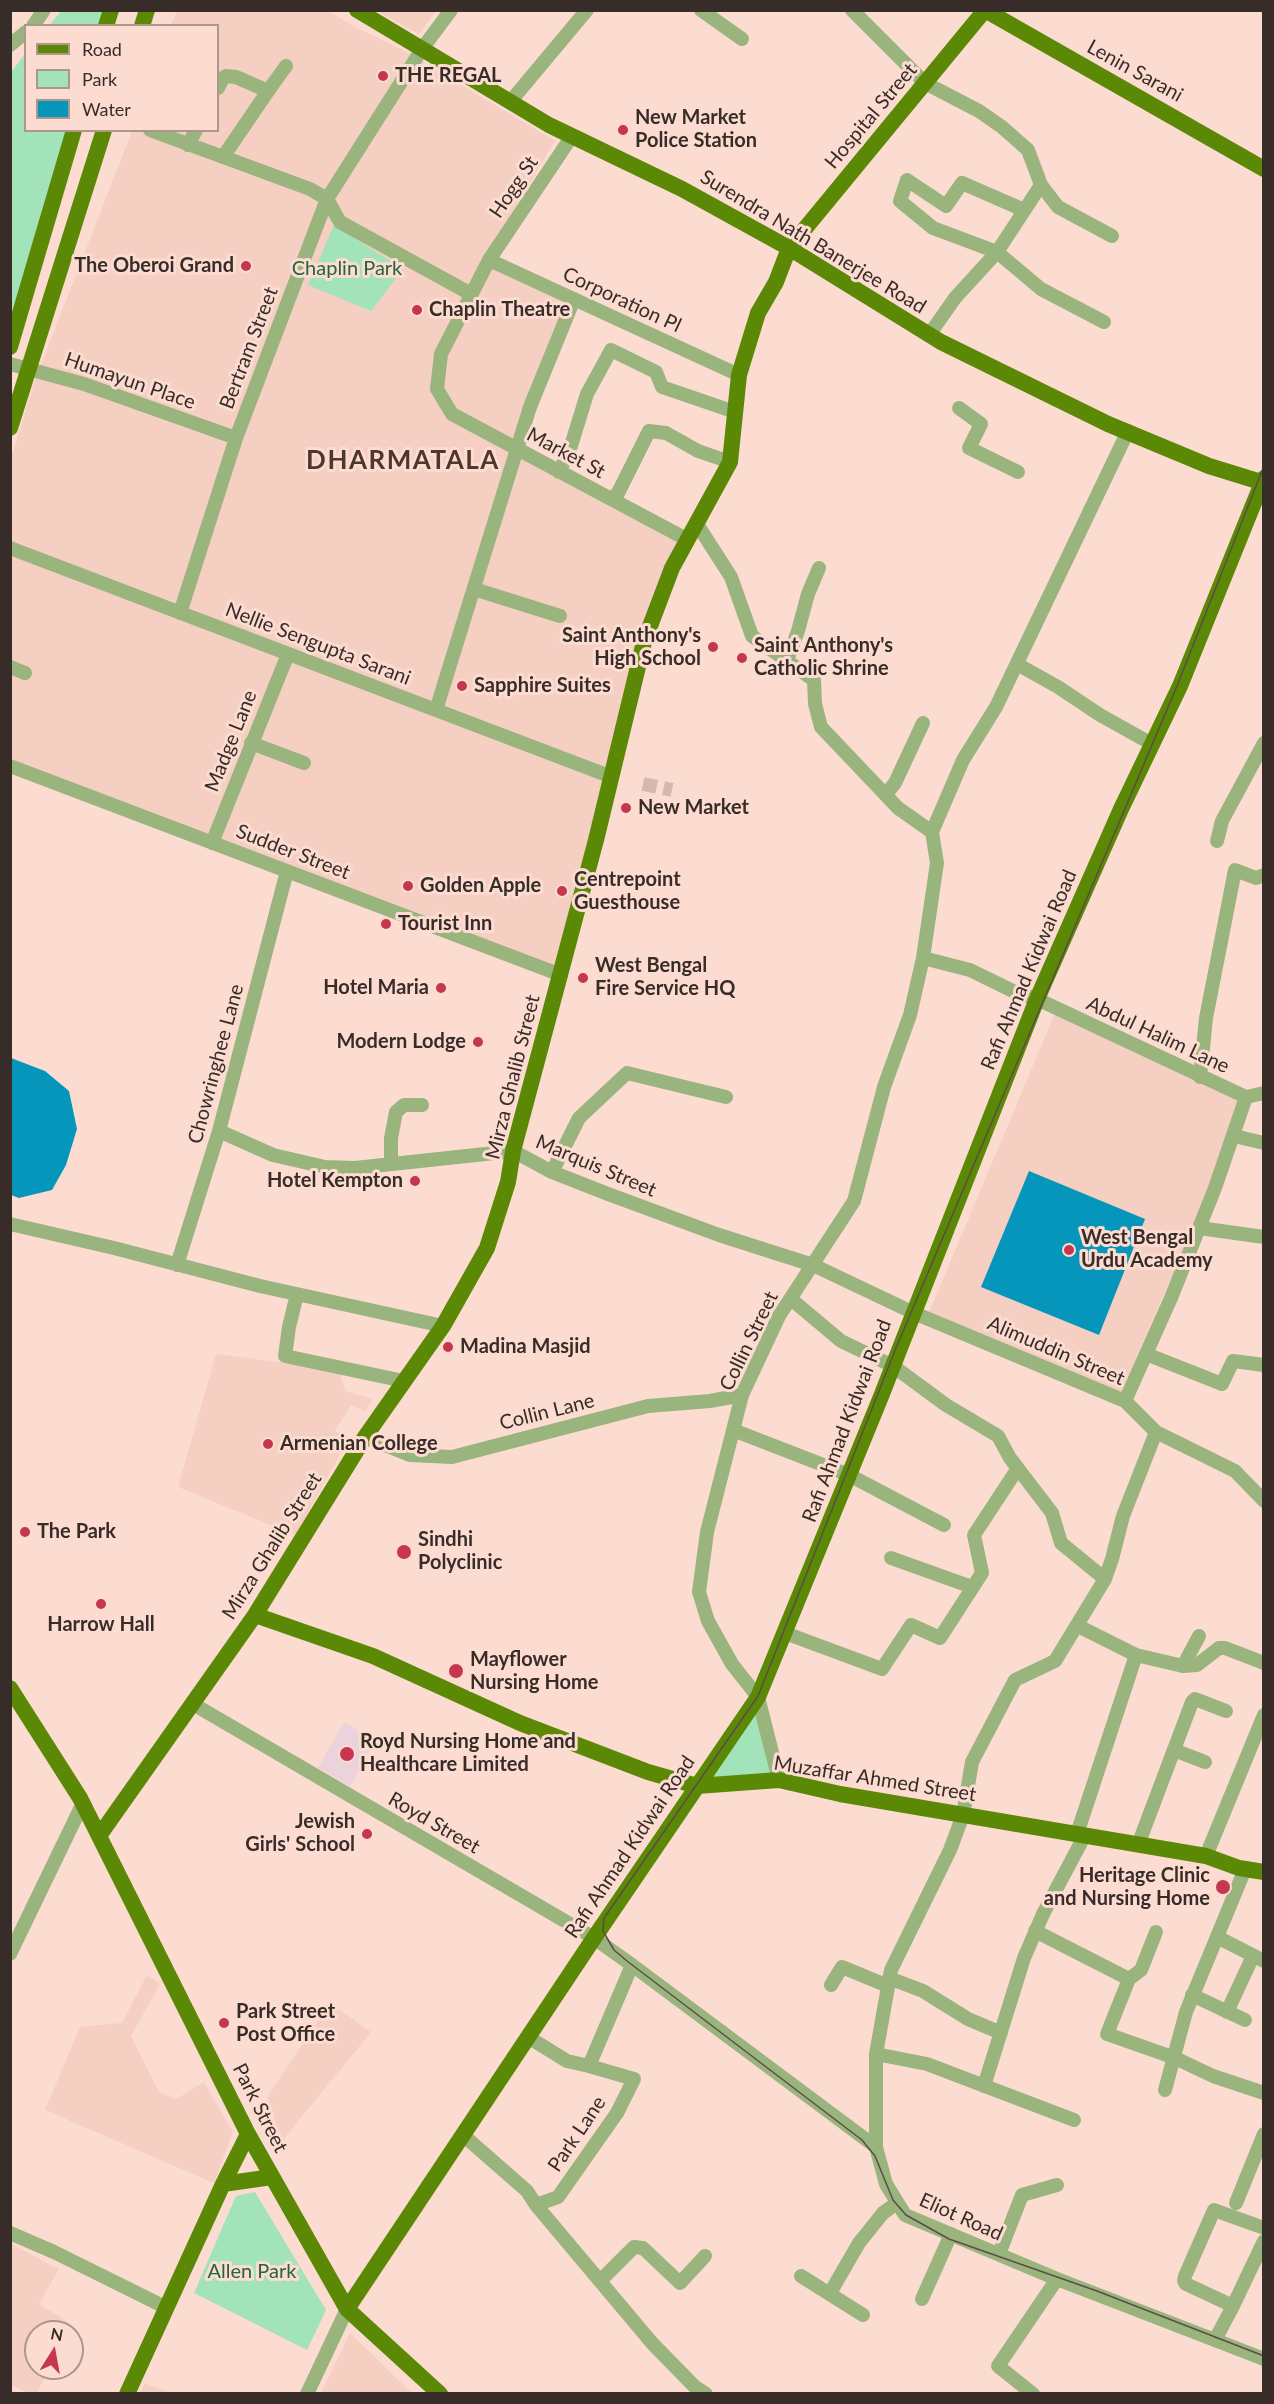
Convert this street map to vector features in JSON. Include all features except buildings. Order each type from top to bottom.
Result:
[{"type":"main road","name":"Surendra Nath Banerjee Road","points":[[357,10],[510,102],[572,136],[682,189],[789,248],[929,335],[1108,424],[1209,466],[1263,481]]},
{"type":"main road","name":"Hospital Street","points":[[789,248],[985,10]]},
{"type":"main road","name":"Lenin Sarani","points":[[985,10],[1263,169]]},
{"type":"main road","points":[[10,347],[73,132]]},
{"type":"main road","points":[[10,428],[103,132]]},
{"type":"main road","name":"Mirza Ghalib Street","points":[[99,1836],[255,1615],[364,1437],[443,1326],[487,1248],[508,1182],[513,1151],[612,777],[644,642],[672,568],[730,462],[739,375],[758,313],[776,282],[789,248]]},
{"type":"main road","name":"Rafi Ahmad Kidwai Road","points":[[348,2309],[594,1938],[758,1697],[893,1366],[912,1312],[985,1135],[1037,999],[1121,808],[1180,686],[1263,481]]},
{"type":"main road","name":"Muzaffar Ahmed Street","points":[[255,1615],[373,1656],[520,1722],[627,1764],[697,1786],[779,1780],[840,1794],[1206,1856],[1245,1869],[1263,1872]]},
{"type":"main road","name":"Park Street","points":[[10,1688],[80,1798],[248,2134],[348,2309],[440,2394]]},
{"type":"main road","points":[[127,2394],[248,2134]]},
{"type":"main road","points":[[223,2184],[272,2177]]},
{"type":"street","points":[[34,24],[44,10]]},
{"type":"street","name":"Bertram Street","points":[[180,613],[236,438],[327,199],[422,49],[451,10]]},
{"type":"street","points":[[510,102],[587,10]]},
{"type":"street","points":[[701,10],[742,39]]},
{"type":"street","points":[[852,10],[925,83],[979,111],[1029,150],[1041,185],[1058,207],[1112,236]]},
{"type":"street","points":[[10,45],[24,34]]},
{"type":"street","points":[[223,157],[286,66]]},
{"type":"street","points":[[219,86],[226,76],[236,77],[268,91]]},
{"type":"street","points":[[155,132],[310,189],[327,199],[340,222],[471,294]]},
{"type":"street","points":[[188,145],[195,132]]},
{"type":"street","name":"Hogg St","points":[[471,294],[489,260],[572,136]]},
{"type":"street","points":[[1024,210],[962,183],[946,207],[907,180],[900,201],[908,210],[933,228],[997,252],[1041,289],[1104,322]]},
{"type":"street","points":[[929,335],[955,298],[997,252],[1041,185]]},
{"type":"street","name":"Corporation Pl","points":[[489,260],[739,375]]},
{"type":"street","name":"Market St","points":[[471,294],[441,354],[437,389],[452,414],[688,540]]},
{"type":"street","points":[[436,710],[530,407],[574,299]]},
{"type":"street","points":[[559,472],[570,449],[587,394],[611,350],[656,372],[662,387],[735,412]]},
{"type":"street","name":"Humayun Place","points":[[10,364],[84,384],[236,438]]},
{"type":"street","points":[[959,408],[981,423],[969,448],[1018,472]]},
{"type":"street","points":[[611,500],[618,493],[649,431],[666,433],[698,451],[730,462]]},
{"type":"street","points":[[697,524],[730,577],[752,636],[814,680],[815,704],[821,727],[898,808],[932,832],[963,760],[996,707],[1128,431]]},
{"type":"street","name":"Nellie Sengupta Sarani","points":[[10,548],[612,777]]},
{"type":"street","points":[[787,660],[808,594],[819,568]]},
{"type":"street","points":[[474,589],[560,616]]},
{"type":"street","name":"Madge Lane","points":[[212,843],[288,654]]},
{"type":"street","points":[[1017,664],[1152,744]]},
{"type":"street","points":[[10,667],[25,673]]},
{"type":"street","points":[[886,794],[895,783],[923,723]]},
{"type":"street","points":[[251,743],[304,763]]},
{"type":"street","points":[[1217,841],[1222,821],[1263,743]]},
{"type":"street","name":"Sudder Street","points":[[10,766],[561,975]]},
{"type":"street","name":"Collin Street","points":[[779,1780],[758,1697],[732,1664],[708,1621],[699,1592],[707,1532],[742,1395],[779,1316],[854,1201],[884,1087],[910,1015],[923,958],[937,862],[932,832]]},
{"type":"street","points":[[1200,1077],[1206,1018],[1235,870],[1256,878],[1263,875]]},
{"type":"street","name":"Chowringhee Lane","points":[[177,1265],[219,1131],[287,871]]},
{"type":"street","points":[[923,958],[970,970],[1017,993],[1037,999]]},
{"type":"street","name":"Abdul Halim Lane","points":[[1037,999],[1246,1097]]},
{"type":"street","points":[[552,1172],[579,1118],[627,1073],[726,1097]]},
{"type":"street","points":[[1125,1401],[1199,1228],[1234,1136],[1246,1097],[1263,1093]]},
{"type":"street","points":[[391,1164],[391,1138],[396,1112],[404,1105],[422,1105]]},
{"type":"street","name":"Marquis Street","points":[[219,1131],[273,1155],[325,1167],[354,1168],[513,1151],[552,1172],[719,1235],[813,1265],[912,1312]]},
{"type":"street","points":[[1234,1136],[1263,1143]]},
{"type":"street","points":[[10,1224],[297,1294],[443,1326]]},
{"type":"street","points":[[1199,1228],[1263,1237]]},
{"type":"street","points":[[297,1294],[285,1356],[404,1381]]},
{"type":"street","points":[[791,1299],[841,1341],[893,1366],[946,1405],[998,1436],[1010,1458],[1052,1513],[1061,1543],[1105,1579]]},
{"type":"street","name":"Alimuddin Street","points":[[912,1312],[1125,1401],[1156,1432],[1235,1471],[1263,1501]]},
{"type":"street","points":[[1146,1354],[1222,1384],[1233,1361],[1263,1365]]},
{"type":"street","name":"Collin Lane","points":[[364,1437],[410,1455],[452,1457],[648,1406],[710,1401],[742,1395]]},
{"type":"street","points":[[733,1430],[849,1476],[944,1525]]},
{"type":"street","name":"Eliot Road","points":[[1156,1432],[1122,1516],[1105,1579],[1055,1661],[1015,1680],[972,1762],[963,1815],[950,1850],[891,1970],[876,2054],[876,2147],[886,2184],[905,2215],[1057,2279],[1215,2340],[1262,2353]]},
{"type":"street","points":[[785,1633],[882,1669],[911,1625],[940,1638],[982,1573],[974,1535],[1018,1468]]},
{"type":"street","points":[[891,1558],[972,1587]]},
{"type":"street","points":[[1078,1626],[1136,1654],[1183,1666],[1197,1665],[1219,1648],[1225,1648],[1263,1663]]},
{"type":"street","points":[[1183,1666],[1199,1636]]},
{"type":"street","points":[[984,2086],[1024,1958],[1081,1834],[1136,1654]]},
{"type":"street","points":[[1138,1845],[1193,1700],[1226,1711]]},
{"type":"street","name":"Royd Street","points":[[194,1704],[594,1938]]},
{"type":"street","points":[[1206,1856],[1263,1715]]},
{"type":"street","points":[[1174,1750],[1205,1762]]},
{"type":"street","points":[[10,1954],[82,1805]]},
{"type":"street","points":[[1165,2090],[1192,1995],[1245,1869]]},
{"type":"street","points":[[1035,1931],[1129,1978]]},
{"type":"street","points":[[1156,1932],[1141,1970],[1129,1978],[1107,2034],[1263,2093]]},
{"type":"street","points":[[1217,1936],[1258,1959],[1227,2012]]},
{"type":"street","points":[[594,1938],[876,2147]]},
{"type":"street","name":"Park Lane","points":[[536,2205],[558,2197],[617,2113],[634,2079],[590,2066],[632,1965]]},
{"type":"street","points":[[831,1985],[843,1967],[923,1991],[968,2019],[1001,2033]]},
{"type":"street","points":[[1192,1995],[1245,2020]]},
{"type":"street","points":[[528,2037],[567,2061],[590,2066]]},
{"type":"street","points":[[876,2054],[927,2064],[1074,2120]]},
{"type":"street","points":[[1236,2203],[1263,2134]]},
{"type":"street","points":[[464,2135],[527,2191],[536,2205],[652,2343],[694,2386],[706,2394]]},
{"type":"street","points":[[999,2254],[1023,2195],[1057,2186]]},
{"type":"street","points":[[830,2293],[859,2243],[883,2213],[897,2202]]},
{"type":"street","points":[[1233,2306],[1186,2284],[1185,2276],[1214,2210],[1263,2228]]},
{"type":"street","points":[[10,2233],[54,2252],[166,2308]]},
{"type":"street","points":[[922,2299],[951,2234]]},
{"type":"street","points":[[1215,2340],[1263,2241]]},
{"type":"street","points":[[600,2281],[634,2247],[644,2248],[680,2283],[705,2256]]},
{"type":"street","points":[[801,2276],[863,2314]]},
{"type":"street","points":[[1033,2394],[998,2366],[1057,2279]]},
{"type":"street","points":[[307,2394],[348,2309]]},
{"type":"shaded area","points":[[436,10],[419,34],[377,11]]},
{"type":"shaded area","points":[[177,11],[328,11],[403,50],[555,141],[486,257],[572,298],[513,451],[685,543],[610,772],[11,542],[11,459],[34,383],[132,132],[219,132],[219,24],[171,24]]},
{"type":"shaded area","points":[[10,553],[606,780],[558,968],[11,761]]},
{"type":"shaded area","name":"West Bengal Urdu Academy","points":[[1055,1013],[1241,1098],[1212,1183],[1121,1393],[927,1317]]},
{"type":"shaded area","name":"Armenian College","points":[[216,1354],[339,1370],[345,1391],[373,1399],[365,1411],[351,1405],[335,1431],[348,1440],[295,1535],[178,1487]]},
{"type":"shaded area","name":"Royd Nursing Home and Healthcare Limited","points":[[344,1722],[376,1740],[350,1786],[318,1768]]},
{"type":"shaded area","points":[[147,1975],[160,1984],[131,2036],[159,2092],[176,2099],[204,2082],[233,2132],[214,2183],[45,2110],[80,2027],[122,2023]]},
{"type":"shaded area","points":[[330,2003],[371,2032],[282,2141],[267,2097]]},
{"type":"shaded area","points":[[11,2244],[59,2269],[39,2304],[65,2320],[24,2320],[24,2380],[43,2380],[37,2393],[29,2393],[11,2385]]},
{"type":"shaded area","points":[[350,2333],[412,2393],[321,2393]]},
{"type":"shaded area","points":[[145,2383],[170,2393],[140,2393]]},
{"type":"green space","points":[[61,11],[115,11],[110,24],[51,24]]},
{"type":"green space","points":[[24,55],[24,132],[74,132],[11,314],[11,72]]},
{"type":"green space","name":"Chaplin Park","points":[[334,225],[403,269],[371,311],[308,285]]},
{"type":"green space","points":[[757,1708],[772,1775],[705,1781]]},
{"type":"green space","name":"Allen Park","points":[[255,2192],[326,2310],[307,2350],[194,2293],[236,2196]]},
{"type":"water","points":[[11,1058],[45,1071],[69,1091],[77,1129],[66,1165],[52,1190],[19,1198],[11,1195]]},
{"type":"water","points":[[1029,1171],[1145,1219],[1099,1335],[981,1287]]},
{"type":"tunnel","points":[[643,784],[672,790]]},
{"type":"tram line","points":[[1264,466],[1177,686],[896,1348],[758,1696],[604,1918],[603,1931],[614,1950],[627,1961],[862,2140],[875,2156],[893,2200],[906,2215],[949,2239],[1097,2291],[1264,2356]]},
{"type":"place","name":"THE REGAL","points":[[383,76]]},
{"type":"place","name":"New Market Police Station","points":[[623,130]]},
{"type":"place","name":"The Oberoi Grand","points":[[246,266]]},
{"type":"place","name":"Chaplin Theatre","points":[[417,310]]},
{"type":"place","name":"Saint Anthony's High School","points":[[713,647]]},
{"type":"place","name":"Saint Anthony's Catholic Shrine","points":[[742,658]]},
{"type":"place","name":"Sapphire Suites","points":[[462,686]]},
{"type":"place","name":"New Market","points":[[626,808]]},
{"type":"place","name":"Golden Apple","points":[[408,886]]},
{"type":"place","name":"Centrepoint Guesthouse","points":[[562,891]]},
{"type":"place","name":"Tourist Inn","points":[[386,924]]},
{"type":"place","name":"West Bengal Fire Service HQ","points":[[583,978]]},
{"type":"place","name":"Hotel Maria","points":[[441,988]]},
{"type":"place","name":"Modern Lodge","points":[[478,1042]]},
{"type":"place","name":"Hotel Kempton","points":[[415,1181]]},
{"type":"place","name":"West Bengal Urdu Academy","points":[[1069,1250]]},
{"type":"place","name":"Madina Masjid","points":[[448,1347]]},
{"type":"place","name":"Armenian College","points":[[268,1444]]},
{"type":"place","name":"The Park","points":[[25,1532]]},
{"type":"place","name":"Sindhi Polyclinic","points":[[404,1552]]},
{"type":"place","name":"Harrow Hall","points":[[101,1604]]},
{"type":"place","name":"Mayflower Nursing Home","points":[[456,1671]]},
{"type":"place","name":"Royd Nursing Home and Healthcare Limited","points":[[347,1754]]},
{"type":"place","name":"Jewish Girls' School","points":[[367,1834]]},
{"type":"place","name":"Heritage Clinic and Nursing Home","points":[[1223,1887]]},
{"type":"place","name":"Park Street Post Office","points":[[224,2023]]},
{"type":"district","name":"DHARMATALA","points":[[403,461]]}]
